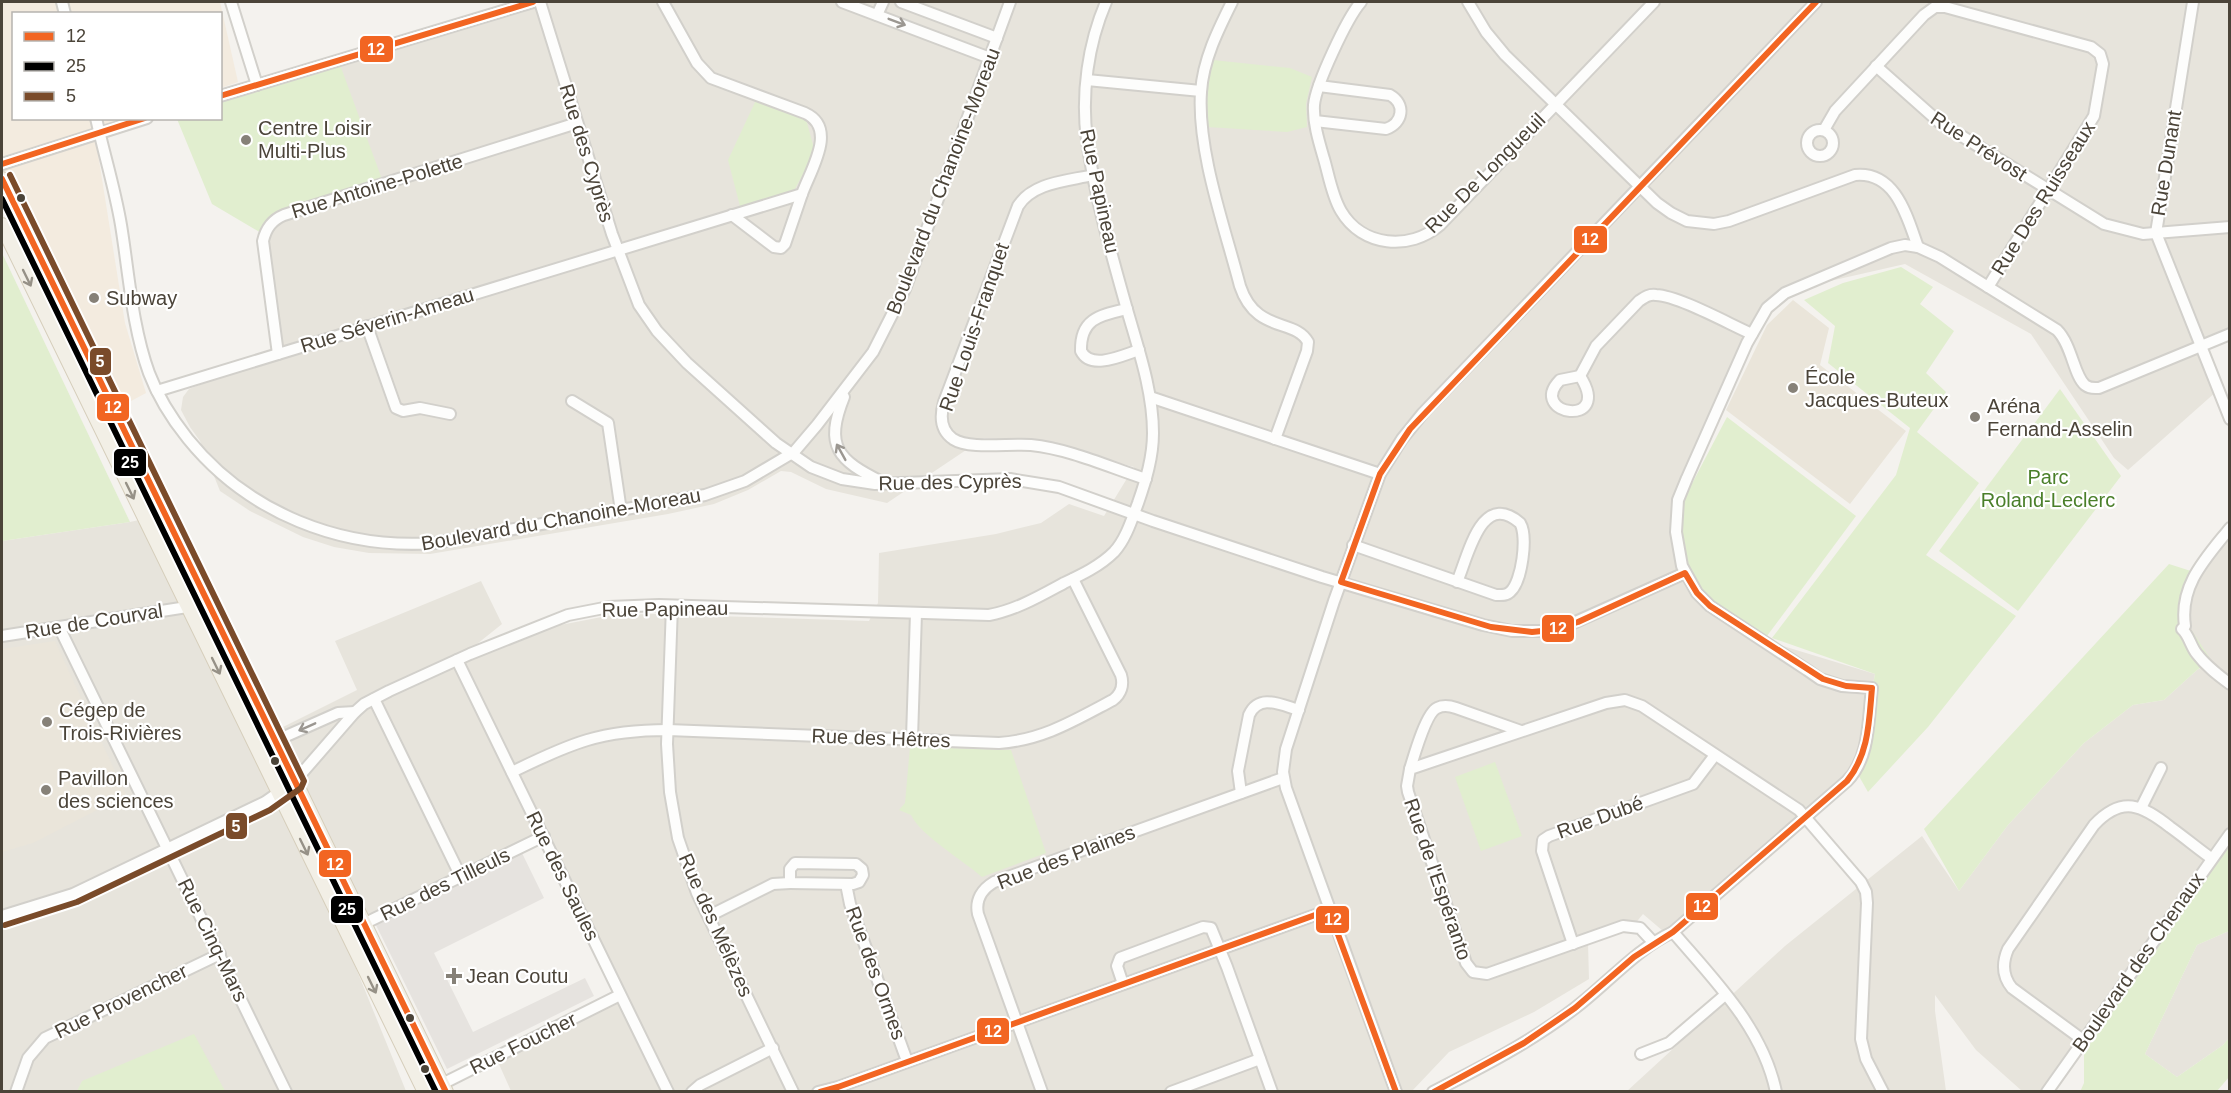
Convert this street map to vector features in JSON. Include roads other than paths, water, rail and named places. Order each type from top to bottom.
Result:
[{"type":"main road","points":[[2,179],[444,1087]]},
{"type":"main road","points":[[2,225],[425,1092]]},
{"type":"street","points":[[231,2],[256,85]]},
{"type":"street","points":[[222,95],[533,2]]},
{"type":"street","name":"Rue des Cyprès","points":[[540,2],[617,250],[634,297],[657,331],[687,363],[790,454],[811,467],[835,477],[868,484],[888,485],[994,478],[1023,480],[1059,487],[1255,556],[1483,625],[1512,631],[1552,630],[1578,622],[1685,573]]},
{"type":"street","points":[[663,2],[697,63],[711,78],[805,113],[818,123],[822,132],[821,142],[785,244],[781,248],[774,248],[732,215]]},
{"type":"street","points":[[842,2],[990,57]]},
{"type":"street","points":[[877,15],[883,2]]},
{"type":"street","points":[[901,2],[997,38]]},
{"type":"street","name":"Boulevard du Chanoine-Moreau","points":[[96,120],[117,207],[140,341],[149,372],[162,402],[192,443],[235,486],[279,513],[309,526],[339,535],[388,543],[435,543],[694,498],[728,489],[766,470],[802,444],[873,352],[901,299],[1011,2]]},
{"type":"street","name":"Rue Papineau","points":[[2,916],[67,897],[279,794],[295,781],[356,712],[374,699],[457,660],[568,615],[616,607],[672,606],[980,615],[1002,612],[1073,579],[1112,554],[1124,537],[1134,514],[1146,479],[1153,441],[1150,397],[1093,175],[1086,125],[1087,80],[1093,39],[1106,2]]},
{"type":"street","points":[[1232,2],[1214,41],[1201,91],[1201,121],[1205,151],[1242,293],[1259,316],[1301,334],[1308,342],[1307,351],[1275,439]]},
{"type":"street","name":"Rue De Longueuil","points":[[1361,2],[1349,20],[1319,86],[1314,105],[1315,122],[1335,198],[1345,217],[1356,228],[1373,238],[1386,242],[1405,242],[1422,237],[1440,225],[1653,2]]},
{"type":"street","points":[[1468,2],[1497,47],[1657,203],[1679,217],[1697,223],[1714,224],[1855,175],[1865,175],[1884,183],[1900,200],[1918,247]]},
{"type":"street","points":[[1396,1092],[1283,778],[1286,749],[1353,545],[1380,474],[1402,439],[1423,413],[1816,2]]},
{"type":"street","name":"Rue Dunant","points":[[2193,2],[2156,233],[2229,419]]},
{"type":"street","name":"Rue Des Ruisseaux","points":[[1824,130],[1835,111],[1876,66],[1924,15],[1938,6],[2095,49],[2102,57],[2103,64],[2095,113],[1988,287]]},
{"type":"street","name":"Rue Prévost","points":[[1876,66],[1932,117],[2048,190],[2112,227],[2137,234],[2229,227]]},
{"type":"street","points":[[1087,80],[1201,91]]},
{"type":"street","points":[[1315,122],[1386,129],[1396,124],[1401,113],[1399,102],[1390,95],[1319,86]]},
{"type":"street","points":[[2,164],[141,120]]},
{"type":"street","name":"Rue Antoine-Polette","points":[[278,354],[263,241],[266,230],[275,219],[577,123]]},
{"type":"street","name":"Rue Louis-Franquet","points":[[1093,175],[1039,188],[1026,195],[1017,206],[944,402],[941,422],[949,435],[963,443],[1039,446],[1078,456],[1146,479]]},
{"type":"street","name":"Rue Séverin-Ameau","points":[[157,391],[802,194]]},
{"type":"street","points":[[1433,1092],[1490,1063],[1544,1031],[1596,992],[1653,942],[1672,932],[1857,769],[1865,744],[1872,688],[1842,687],[1813,675],[1710,606],[1697,593],[1685,573],[1677,546],[1678,500],[1752,334],[1767,308],[1779,297],[1792,290],[1891,248],[1905,245],[1918,247],[1940,256],[2061,334],[2082,380],[2089,387],[2099,387],[2229,334]]},
{"type":"street","points":[[1580,376],[1596,346],[1639,301],[1647,296],[1661,295],[1673,299],[1752,334]]},
{"type":"street","points":[[1127,309],[1093,320],[1084,332],[1081,351],[1086,358],[1094,362],[1139,350]]},
{"type":"street","points":[[367,326],[396,408],[403,411],[420,408],[450,414]]},
{"type":"street","points":[[848,386],[834,425],[838,448],[853,467],[888,485]]},
{"type":"street","points":[[1150,397],[1380,474]]},
{"type":"street","points":[[572,401],[608,423],[621,511]]},
{"type":"street","points":[[1353,545],[1457,582],[1496,595],[1504,595],[1510,592],[1518,579],[1524,534],[1520,523],[1503,514],[1484,520],[1478,528],[1457,582]]},
{"type":"street","points":[[2229,528],[2194,574],[2185,598],[2185,626],[2182,630],[2186,632],[2190,643],[2202,660],[2229,684]]},
{"type":"street","name":"Rue des Hêtres","points":[[512,772],[588,738],[619,732],[668,730],[999,742],[1029,739],[1050,732],[1116,698],[1122,688],[1121,675],[1073,579]]},
{"type":"street","name":"Rue des Mélèzes","points":[[672,606],[668,730],[670,792],[675,825],[687,866],[709,916],[793,1092]]},
{"type":"street","name":"Rue de Courval","points":[[2,636],[187,607]]},
{"type":"street","points":[[912,738],[916,613]]},
{"type":"street","name":"Rue Cinq-Mars","points":[[59,627],[286,1092]]},
{"type":"street","name":"Rue des Saules","points":[[457,660],[668,1092]]},
{"type":"street","points":[[374,699],[460,877]]},
{"type":"street","name":"Rue de l'Espéranto","points":[[1410,769],[1611,701],[1631,700],[1805,817],[1861,882],[1866,892],[1861,1039],[1866,1059],[1883,1092]]},
{"type":"street","points":[[1241,793],[1238,771],[1252,708],[1261,702],[1269,702],[1299,710]]},
{"type":"street","name":"Rue de l'Espéranto","points":[[1521,731],[1456,708],[1441,706],[1429,717],[1410,769],[1408,792],[1466,963],[1476,973],[1487,974],[1630,926],[1640,928],[1653,942]]},
{"type":"street","points":[[275,741],[338,713],[356,712]]},
{"type":"street","name":"Rue Dubé","points":[[1573,944],[1542,851],[1543,840],[1693,784],[1714,755]]},
{"type":"street","points":[[2141,808],[2161,768]]},
{"type":"street","name":"Rue des Plaines","points":[[1042,1092],[978,914],[978,902],[987,887],[1006,878],[1283,778]]},
{"type":"street","points":[[2083,1040],[2012,988],[2005,978],[2004,960],[2008,949],[2094,825],[2116,809],[2129,806],[2141,808],[2155,815],[2211,858]]},
{"type":"street","name":"Boulevard des Chenaux","points":[[2047,1092],[2229,834]]},
{"type":"street","name":"Rue des Tilleuls","points":[[347,932],[544,836]]},
{"type":"street","name":"Rue des Ormes","points":[[709,916],[773,884],[856,884],[861,880],[863,872],[858,865],[798,862],[791,866],[790,883]]},
{"type":"street","name":"Rue des Ormes","points":[[846,884],[850,904],[907,1061]]},
{"type":"street","points":[[818,1092],[838,1087],[1329,910]]},
{"type":"street","points":[[1123,984],[1117,966],[1120,958],[1203,927],[1213,930],[1272,1092]]},
{"type":"street","points":[[1672,932],[1725,995],[1758,1040],[1769,1065],[1776,1092]]},
{"type":"street","name":"Rue Provencher","points":[[16,1092],[28,1058],[45,1038],[220,954]]},
{"type":"street","name":"Rue Foucher","points":[[425,1092],[444,1087],[620,995]]},
{"type":"street","points":[[1641,1054],[1669,1043],[1725,995]]},
{"type":"street","points":[[692,1092],[700,1085],[773,1048]]},
{"type":"street","points":[[1171,1092],[1260,1059]]},
{"type":"place","name":"Centre Loisir Multi-Plus","points":[[246,140]]},
{"type":"place","name":"Subway","points":[[94,298]]},
{"type":"place","name":"École Jacques-Buteux","points":[[1793,388]]},
{"type":"place","name":"Aréna Fernand-Asselin","points":[[1975,417]]},
{"type":"place","name":"Cégep de Trois-Rivières","points":[[47,722]]},
{"type":"place","name":"Pavillon des sciences","points":[[46,790]]},
{"type":"place","name":"Jean Coutu","points":[[454,976]]},
{"type":"park label","name":"Parc Roland-Leclerc","points":[[2048,488]]}]
